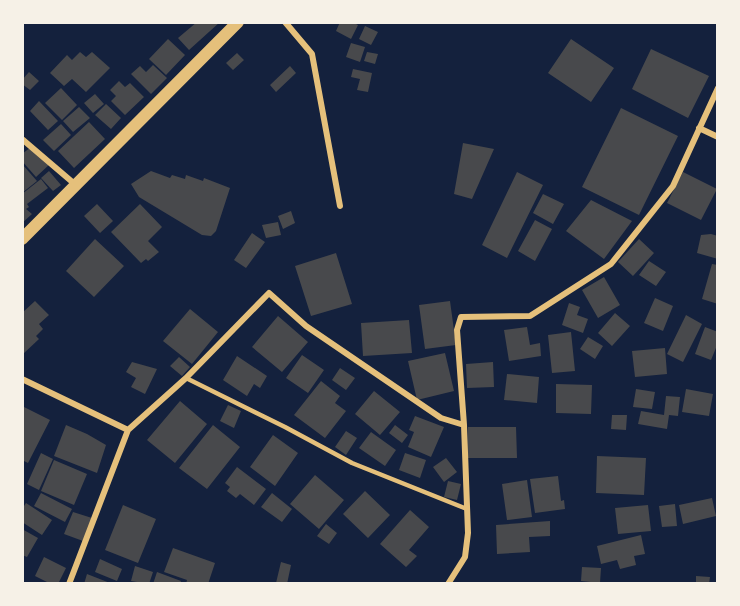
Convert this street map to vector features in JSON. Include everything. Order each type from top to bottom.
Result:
[{"type":"main road","points":[[22,239],[238,22]]},
{"type":"street","points":[[285,22],[312,54],[340,206]]},
{"type":"street","points":[[448,584],[465,557],[468,533],[458,330],[461,317],[531,316],[611,264],[673,186],[717,88]]},
{"type":"street","points":[[699,128],[717,137]]},
{"type":"street","points":[[22,139],[77,186]]},
{"type":"street","points":[[69,584],[128,430],[186,378],[269,293],[306,326],[441,418],[464,425]]},
{"type":"street","points":[[22,379],[128,430]]},
{"type":"lane","points":[[186,378],[352,463],[467,509]]},
{"type":"building","points":[[197,22],[220,22],[189,50],[178,38]]},
{"type":"building","points":[[340,22],[352,22],[358,25],[351,39],[336,31]]},
{"type":"building","points":[[365,26],[378,32],[371,45],[359,39]]},
{"type":"building","points":[[168,39],[185,55],[166,75],[149,59]]},
{"type":"building","points":[[571,39],[614,68],[591,102],[548,73]]},
{"type":"building","points":[[351,43],[365,47],[360,62],[346,57]]},
{"type":"building","points":[[651,49],[709,76],[688,118],[632,89]]},
{"type":"building","points":[[80,52],[86,57],[92,52],[110,68],[86,92],[72,79],[64,86],[50,73],[67,55],[72,60]]},
{"type":"building","points":[[367,52],[378,54],[375,64],[364,61]]},
{"type":"building","points":[[237,53],[244,60],[233,70],[226,63]]},
{"type":"building","points":[[153,65],[167,78],[151,94],[131,74],[140,66],[146,72]]},
{"type":"building","points":[[290,66],[296,73],[276,92],[270,85]]},
{"type":"building","points":[[353,69],[372,73],[368,92],[357,90],[360,79],[351,77]]},
{"type":"building","points":[[29,72],[39,81],[30,90],[22,84],[22,80]]},
{"type":"building","points":[[119,81],[125,87],[130,83],[144,97],[125,115],[111,101],[116,96],[110,90]]},
{"type":"building","points":[[61,88],[77,105],[62,120],[45,103]]},
{"type":"building","points":[[95,94],[104,104],[93,113],[84,103]]},
{"type":"building","points":[[39,101],[58,121],[48,130],[30,111]]},
{"type":"building","points":[[106,104],[121,118],[111,129],[95,115]]},
{"type":"building","points":[[79,107],[90,118],[73,132],[63,121]]},
{"type":"building","points":[[621,108],[678,136],[639,215],[582,187]]},
{"type":"building","points":[[89,122],[105,139],[74,168],[58,151]]},
{"type":"building","points":[[61,124],[71,135],[54,151],[43,140]]},
{"type":"building","points":[[463,143],[494,149],[472,199],[454,194]]},
{"type":"building","points":[[31,147],[50,164],[36,177],[22,161],[22,154]]},
{"type":"building","points":[[22,164],[37,181],[22,193]]},
{"type":"building","points":[[49,171],[61,185],[53,191],[41,178]]},
{"type":"building","points":[[151,171],[170,178],[172,175],[185,179],[186,175],[203,181],[204,178],[230,188],[216,231],[211,236],[202,235],[139,197],[131,184]]},
{"type":"building","points":[[517,172],[543,185],[507,258],[482,245]]},
{"type":"building","points":[[683,172],[717,189],[701,220],[667,203]]},
{"type":"building","points":[[41,179],[48,188],[27,204],[29,207],[26,209],[32,214],[22,223],[22,194]]},
{"type":"building","points":[[543,194],[564,204],[553,224],[533,213]]},
{"type":"building","points":[[591,200],[632,221],[604,259],[566,231]]},
{"type":"building","points":[[97,204],[113,221],[100,233],[84,216]]},
{"type":"building","points":[[140,204],[162,227],[148,241],[159,252],[148,261],[146,259],[141,263],[111,232]]},
{"type":"building","points":[[291,211],[295,223],[283,229],[278,216]]},
{"type":"building","points":[[535,220],[552,229],[535,261],[518,251]]},
{"type":"building","points":[[278,222],[281,235],[266,238],[262,225]]},
{"type":"building","points":[[252,233],[265,242],[246,268],[234,260]]},
{"type":"building","points":[[701,235],[718,236],[718,259],[697,253]]},
{"type":"building","points":[[95,239],[124,266],[94,297],[66,271]]},
{"type":"building","points":[[639,239],[654,253],[633,276],[618,262]]},
{"type":"building","points":[[336,253],[352,304],[311,316],[295,266]]},
{"type":"building","points":[[649,261],[666,272],[656,286],[639,275]]},
{"type":"building","points":[[712,264],[718,265],[718,304],[702,299]]},
{"type":"building","points":[[604,277],[620,305],[598,318],[582,290]]},
{"type":"building","points":[[655,298],[673,306],[663,331],[644,323]]},
{"type":"building","points":[[35,301],[49,315],[39,324],[43,329],[36,336],[39,339],[22,355],[22,313]]},
{"type":"building","points":[[450,301],[456,345],[425,349],[419,305]]},
{"type":"building","points":[[569,303],[580,307],[577,315],[588,319],[583,333],[562,325]]},
{"type":"building","points":[[190,309],[218,332],[192,364],[163,341]]},
{"type":"building","points":[[615,313],[630,326],[612,346],[598,333]]},
{"type":"building","points":[[686,315],[702,324],[683,362],[667,354]]},
{"type":"building","points":[[278,316],[308,342],[282,372],[252,347]]},
{"type":"building","points":[[409,320],[412,353],[363,356],[361,323]]},
{"type":"building","points":[[527,327],[530,345],[540,343],[541,356],[509,361],[504,330]]},
{"type":"building","points":[[705,327],[718,332],[718,343],[711,360],[695,354]]},
{"type":"building","points":[[571,332],[575,371],[552,373],[548,335]]},
{"type":"building","points":[[588,337],[603,346],[595,359],[580,349]]},
{"type":"building","points":[[665,348],[667,374],[635,377],[632,351]]},
{"type":"building","points":[[445,353],[454,391],[417,400],[408,361]]},
{"type":"building","points":[[302,355],[324,370],[308,393],[286,378]]},
{"type":"building","points":[[237,356],[267,376],[260,388],[254,384],[247,396],[223,380]]},
{"type":"building","points":[[179,357],[190,367],[182,376],[170,366]]},
{"type":"building","points":[[132,362],[157,369],[145,394],[131,387],[136,378],[126,372]]},
{"type":"building","points":[[493,362],[494,387],[467,388],[466,364]]},
{"type":"building","points":[[340,368],[355,378],[346,390],[332,380]]},
{"type":"building","points":[[507,374],[539,377],[537,403],[504,400]]},
{"type":"building","points":[[321,381],[340,396],[335,403],[346,411],[325,438],[294,415]]},
{"type":"building","points":[[556,384],[592,385],[591,414],[556,413]]},
{"type":"building","points":[[636,389],[655,392],[652,409],[633,407]]},
{"type":"building","points":[[686,389],[713,394],[709,416],[682,412]]},
{"type":"building","points":[[374,391],[400,412],[380,435],[355,414]]},
{"type":"building","points":[[666,396],[680,397],[678,416],[669,415],[667,429],[638,424],[641,411],[664,415]]},
{"type":"building","points":[[180,401],[207,424],[175,463],[147,440]]},
{"type":"building","points":[[228,405],[241,411],[234,428],[220,421]]},
{"type":"building","points":[[22,406],[50,420],[28,463],[22,460]]},
{"type":"building","points":[[612,415],[627,415],[626,430],[611,429]]},
{"type":"building","points":[[415,416],[444,427],[431,457],[408,447],[414,432],[409,430]]},
{"type":"building","points":[[66,425],[106,445],[97,473],[54,456]]},
{"type":"building","points":[[213,425],[240,447],[207,489],[179,468]]},
{"type":"building","points":[[395,425],[408,435],[402,443],[389,433]]},
{"type":"building","points":[[468,427],[516,427],[517,458],[468,458]]},
{"type":"building","points":[[346,431],[357,438],[346,455],[335,447]]},
{"type":"building","points":[[371,432],[396,450],[385,466],[359,448]]},
{"type":"building","points":[[273,435],[298,453],[275,486],[250,467]]},
{"type":"building","points":[[41,453],[53,459],[39,490],[27,484]]},
{"type":"building","points":[[405,453],[426,460],[420,478],[399,470]]},
{"type":"building","points":[[597,456],[646,458],[644,495],[596,493]]},
{"type":"building","points":[[446,458],[457,472],[444,482],[433,467]]},
{"type":"building","points":[[54,460],[87,474],[74,505],[41,491]]},
{"type":"building","points":[[237,467],[266,489],[254,505],[240,494],[236,498],[227,491],[230,487],[225,483]]},
{"type":"building","points":[[315,475],[344,500],[319,529],[290,504]]},
{"type":"building","points":[[558,476],[561,501],[564,500],[565,509],[535,513],[530,479]]},
{"type":"building","points":[[527,480],[532,517],[507,520],[502,484]]},
{"type":"building","points":[[448,481],[461,484],[457,500],[444,497]]},
{"type":"building","points":[[365,491],[390,515],[368,538],[343,514]]},
{"type":"building","points":[[41,493],[72,509],[65,522],[34,506]]},
{"type":"building","points":[[272,493],[292,509],[282,522],[261,507]]},
{"type":"building","points":[[712,498],[716,516],[683,524],[679,505]]},
{"type":"building","points":[[26,503],[52,520],[42,535],[22,522],[22,509]]},
{"type":"building","points":[[675,504],[677,526],[662,527],[659,506]]},
{"type":"building","points":[[123,505],[156,519],[138,563],[105,550]]},
{"type":"building","points":[[648,505],[651,531],[618,534],[615,508]]},
{"type":"building","points":[[410,510],[429,527],[409,550],[417,556],[406,567],[380,544]]},
{"type":"building","points":[[73,512],[92,518],[83,541],[64,534]]},
{"type":"building","points":[[550,521],[550,536],[529,537],[530,552],[497,554],[496,525]]},
{"type":"building","points":[[326,524],[337,533],[329,544],[317,536]]},
{"type":"building","points":[[22,529],[38,538],[27,557],[22,555]]},
{"type":"building","points":[[641,535],[645,554],[634,556],[636,565],[620,569],[617,560],[601,564],[597,546]]},
{"type":"building","points":[[173,548],[215,563],[208,584],[186,584],[187,580],[164,572]]},
{"type":"building","points":[[44,557],[66,568],[58,584],[51,584],[35,576]]},
{"type":"building","points":[[100,559],[122,569],[117,581],[95,572]]},
{"type":"building","points":[[281,562],[291,565],[287,584],[276,583]]},
{"type":"building","points":[[135,566],[153,572],[149,584],[131,581]]},
{"type":"building","points":[[582,567],[601,568],[600,583],[581,581]]},
{"type":"building","points":[[157,572],[181,581],[180,584],[153,584]]},
{"type":"building","points":[[87,574],[110,583],[110,584],[84,584]]},
{"type":"building","points":[[696,576],[710,577],[709,584],[696,584]]}]
